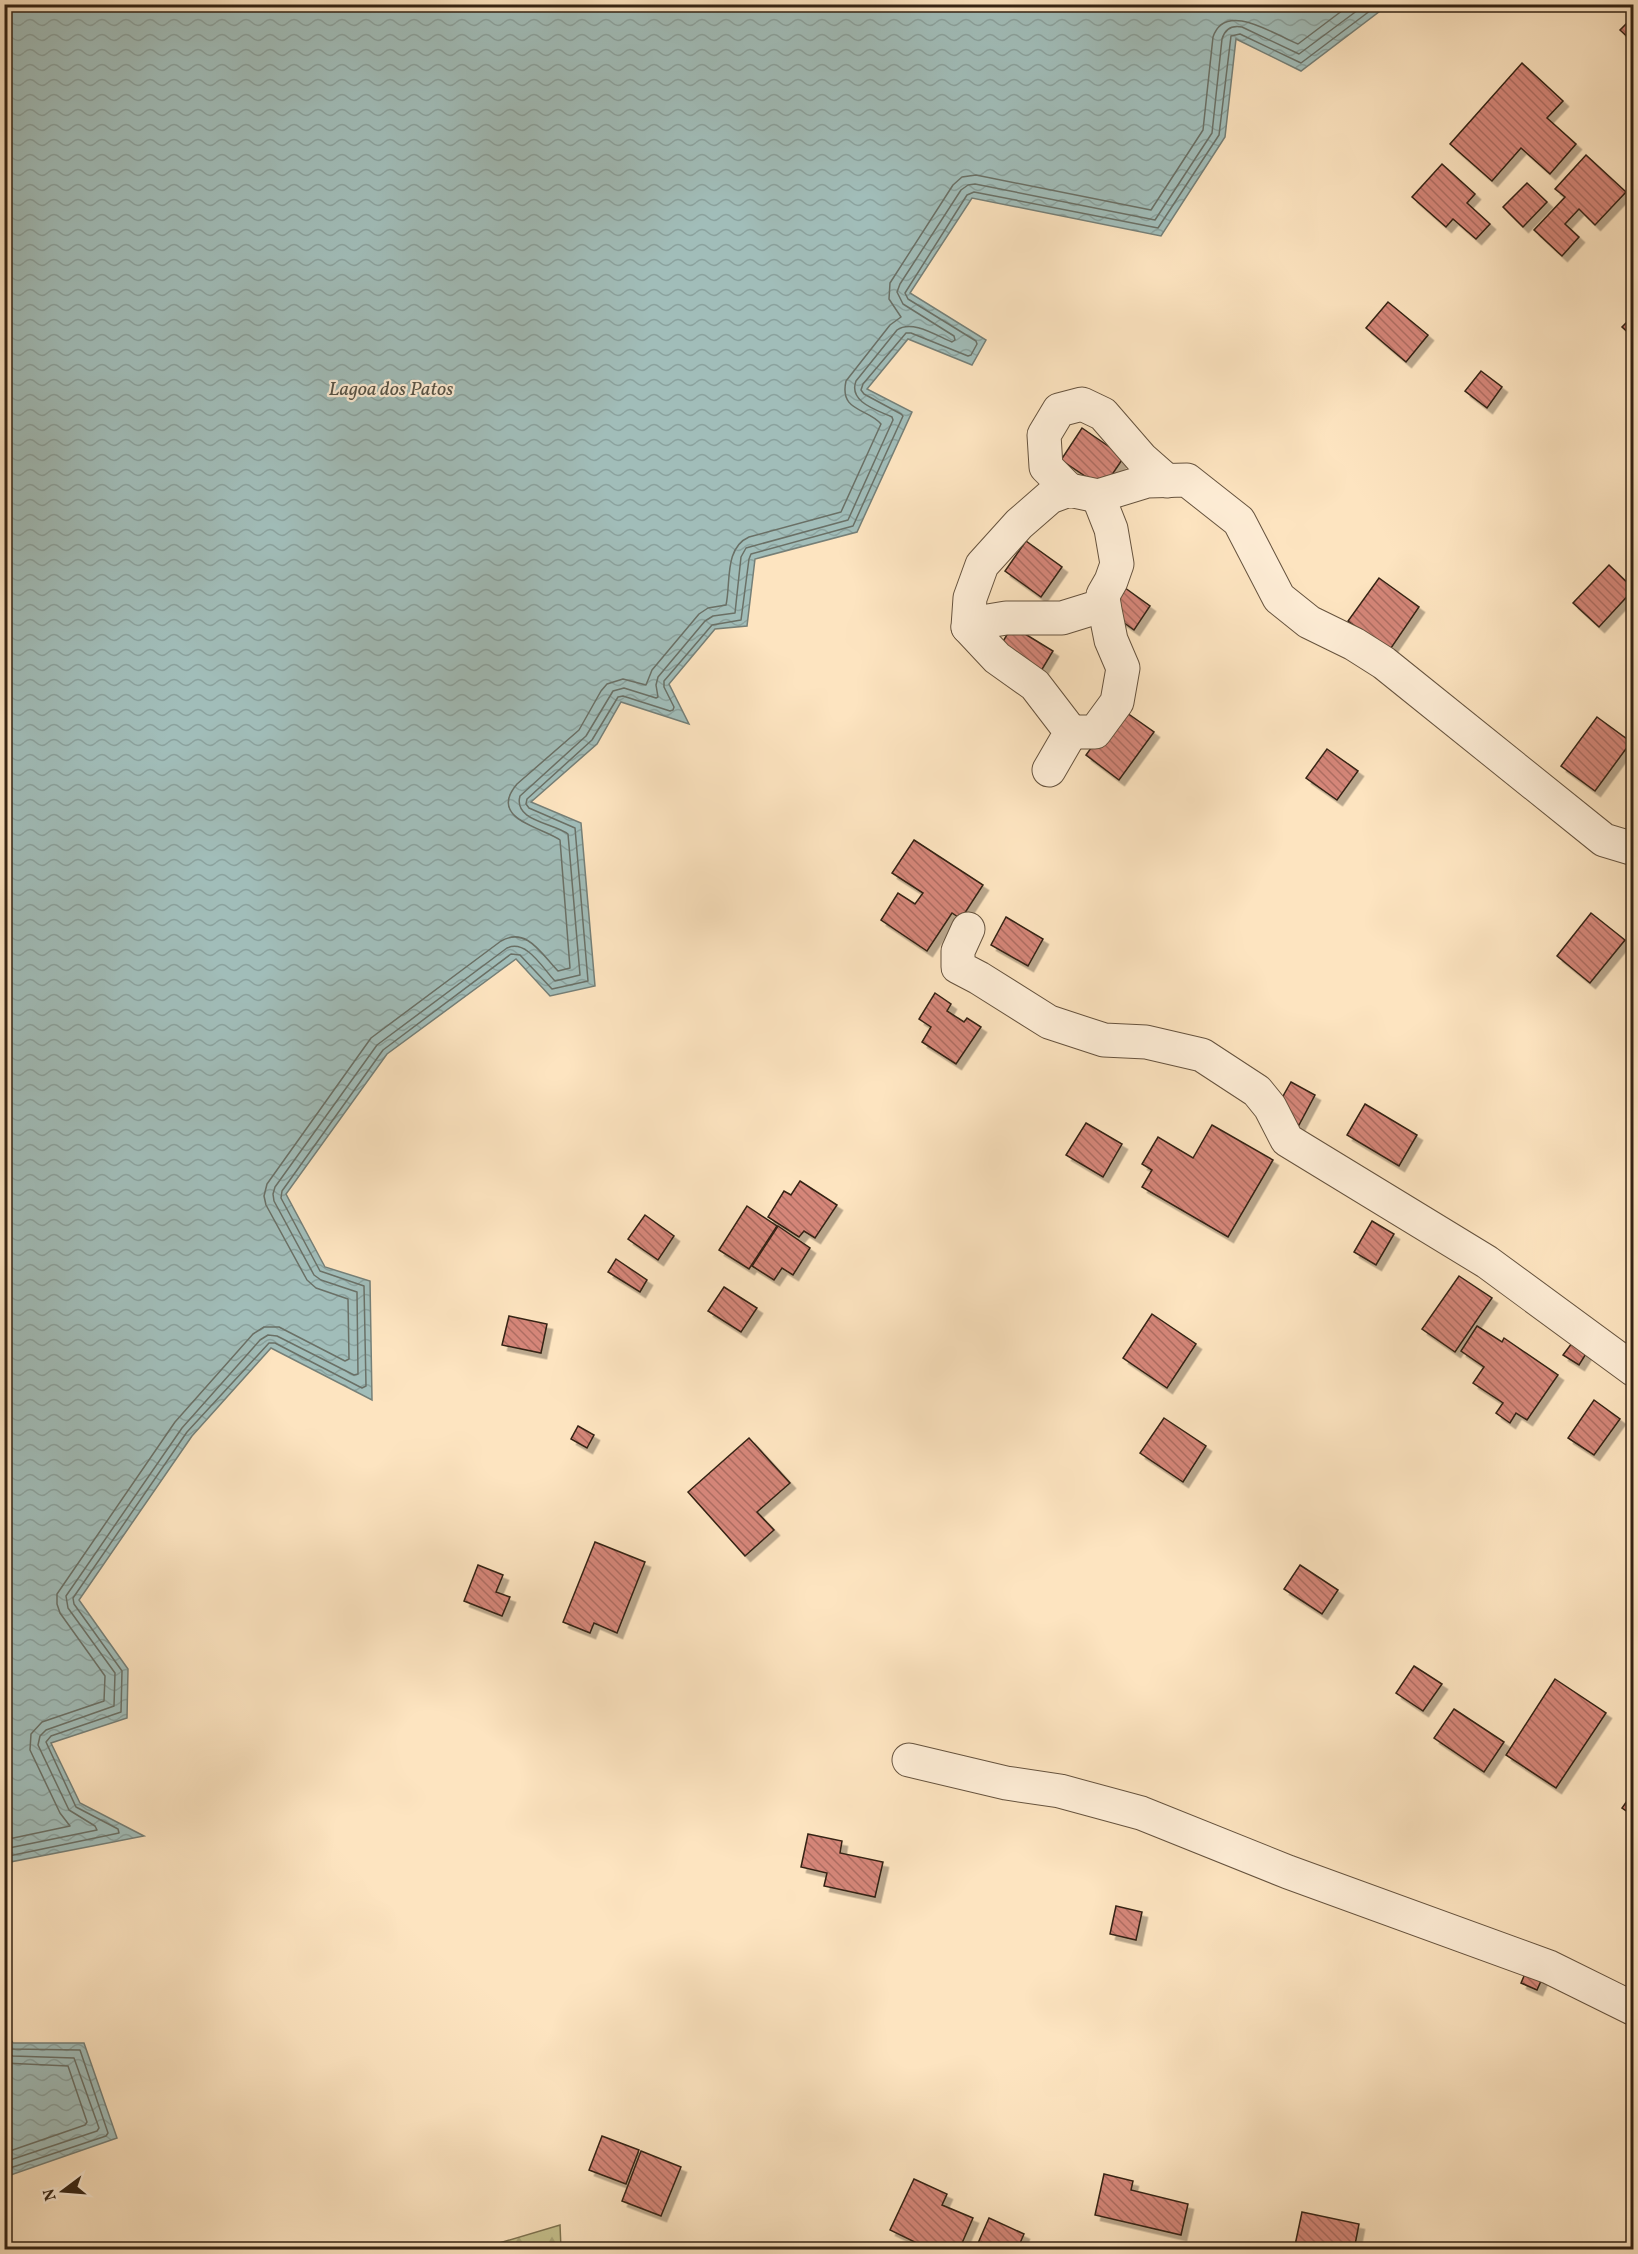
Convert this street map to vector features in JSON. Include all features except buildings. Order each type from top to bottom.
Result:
[{"type":"lane","points":[[1167,481],[1142,459],[1103,414],[1082,404],[1059,410],[1044,435],[1046,467],[1084,493],[1112,529],[1117,564],[1103,595],[1112,640],[1123,668],[1117,702],[1095,732],[1071,732],[1054,713],[1035,685],[998,658],[968,627],[970,598],[982,565],[1019,524],[1050,497],[1084,493],[1147,481],[1167,481],[1187,480],[1239,521],[1279,598],[1309,622],[1354,644],[1384,663],[1604,840],[1634,849]]},
{"type":"lane","points":[[968,627],[1006,618],[1062,618],[1104,605]]},
{"type":"lane","points":[[1049,770],[1071,732]]},
{"type":"lane","points":[[968,929],[958,951],[958,967],[1049,1022],[1104,1040],[1146,1042],[1202,1055],[1257,1091],[1270,1107],[1287,1140],[1487,1262],[1634,1370]]},
{"type":"lane","points":[[909,1760],[1006,1783],[1060,1791],[1141,1813],[1288,1872],[1549,1967],[1634,2009]]},
{"type":"green space","points":[[560,2225],[561,2249],[479,2249]]},
{"type":"water","name":"Lagoa dos Patos","points":[[5,4],[1388,5],[1301,71],[1236,39],[1225,137],[1161,236],[972,198],[910,293],[986,340],[972,365],[908,339],[867,389],[912,412],[857,532],[755,559],[747,626],[715,629],[669,684],[689,724],[621,702],[597,744],[531,802],[581,823],[595,986],[550,996],[516,959],[387,1054],[286,1194],[325,1267],[370,1281],[372,1400],[271,1348],[192,1436],[79,1600],[128,1669],[127,1718],[51,1743],[80,1803],[144,1836],[5,1863]]},
{"type":"water","points":[[4,2030],[13,2043],[84,2043],[117,2138],[5,2177]]}]
